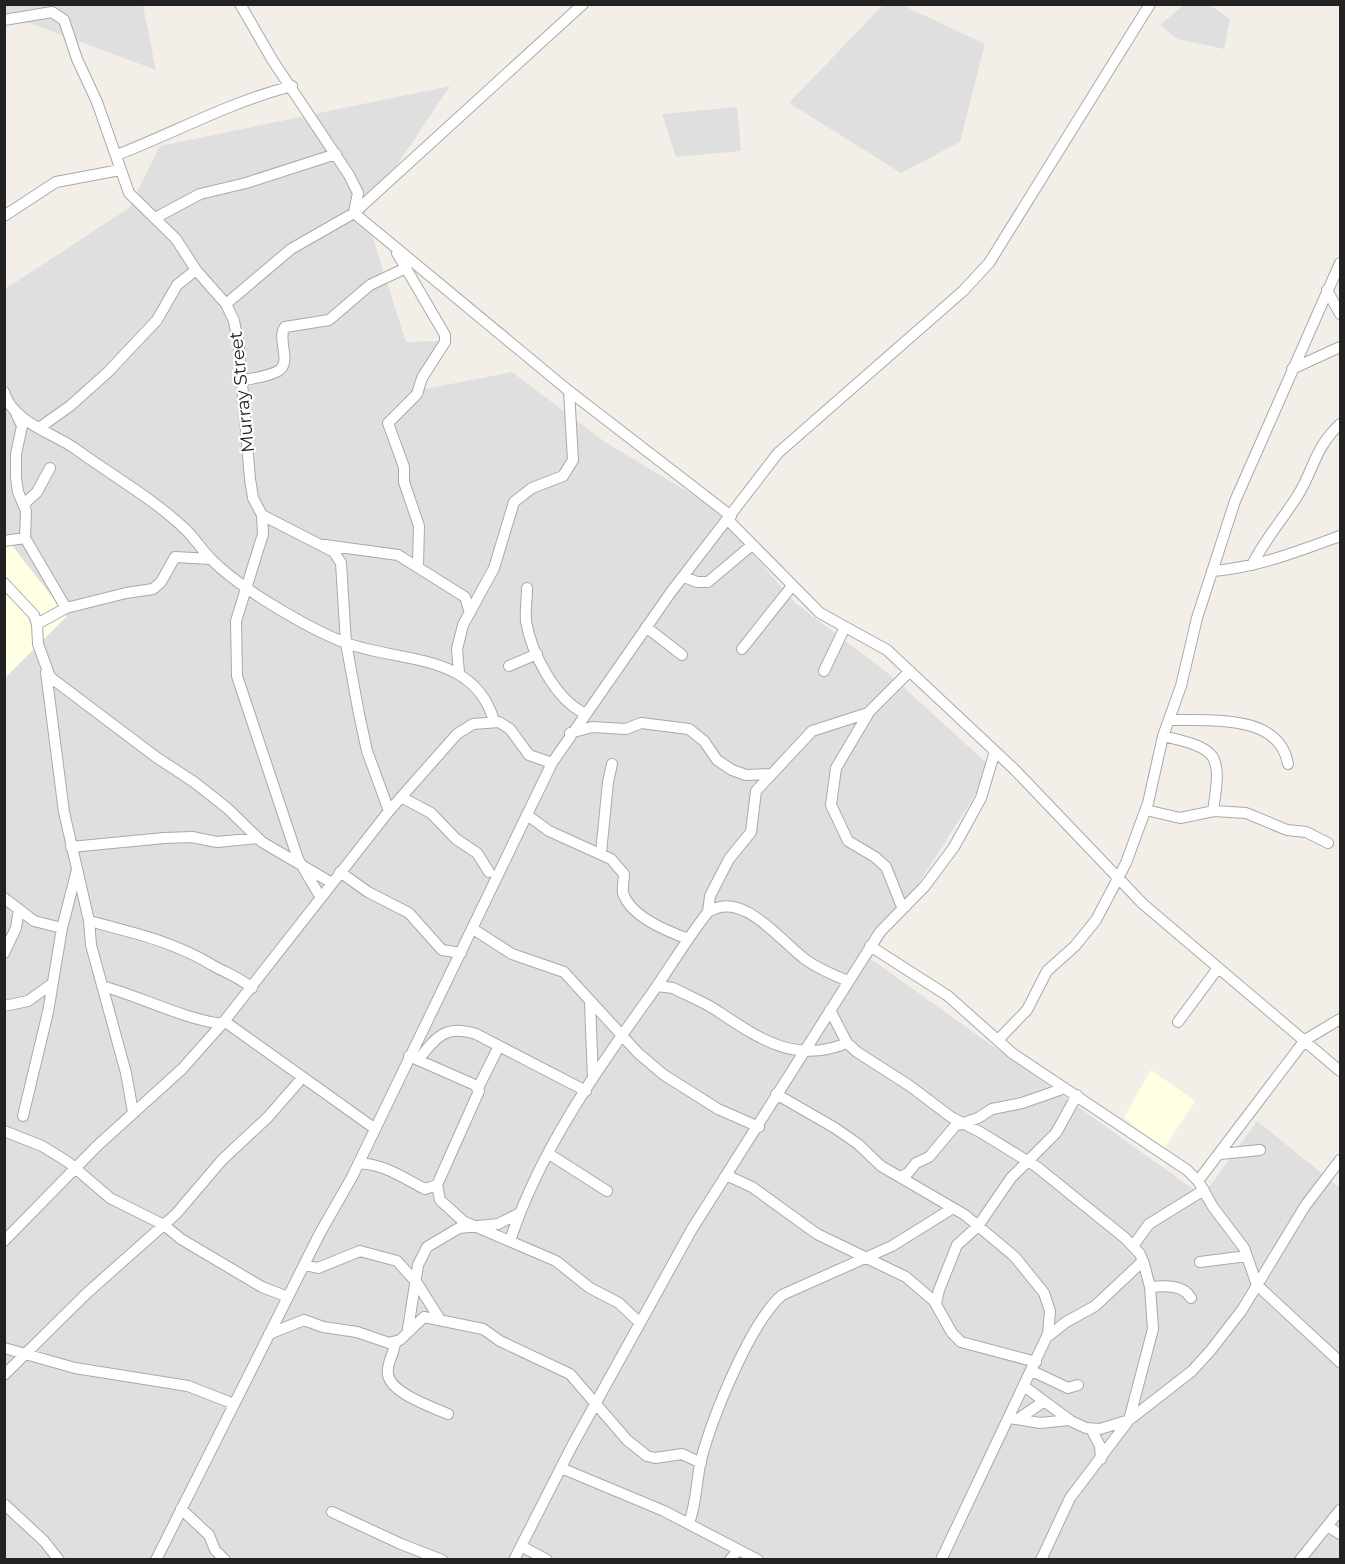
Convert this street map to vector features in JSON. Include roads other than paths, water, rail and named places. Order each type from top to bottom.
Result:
[{"type":"street","points":[[240,4],[273,61],[336,154],[358,193],[354,213]]},
{"type":"street","points":[[226,304],[291,249],[354,213],[583,4]]},
{"type":"street","points":[[155,1559],[358,1164],[374,1128],[414,1058],[461,953],[552,763],[570,734],[646,627],[778,453],[963,291],[989,263],[1150,4]]},
{"type":"street","name":"Murray Street","points":[[4,20],[54,8],[61,17],[66,24],[77,59],[97,102],[129,193],[176,239],[196,270],[226,304],[237,334],[253,498],[262,515],[263,534],[235,626],[237,675],[301,865]]},
{"type":"street","points":[[117,155],[172,134],[208,114],[292,86]]},
{"type":"street","points":[[155,218],[200,194],[246,183],[336,154]]},
{"type":"street","points":[[4,216],[56,182],[120,170]]},
{"type":"street","points":[[354,213],[569,391],[729,518],[752,545],[820,613],[879,644],[995,750],[1143,904],[1341,1071]]},
{"type":"street","points":[[394,248],[445,335],[445,342],[422,378],[417,394],[388,423],[404,467],[404,482],[419,526],[418,565]]},
{"type":"street","points":[[998,1040],[1027,1010],[1047,971],[1069,951],[1096,920],[1119,877],[1146,810],[1163,736],[1170,720],[1212,571],[1239,491],[1341,263]]},
{"type":"street","points":[[241,381],[274,373],[282,368],[285,363],[283,328],[329,320],[370,285],[406,268]]},
{"type":"street","points":[[39,428],[53,420],[108,372],[157,320],[177,285],[196,270]]},
{"type":"street","points":[[1327,290],[1341,314]]},
{"type":"street","points":[[1292,369],[1341,347]]},
{"type":"street","points":[[459,673],[457,649],[463,625],[470,613],[471,600],[499,555],[513,502],[532,488],[562,476],[569,470],[573,460],[569,391]]},
{"type":"street","points":[[4,393],[14,410],[39,428],[59,437],[145,497],[185,528],[211,559],[248,587],[293,617],[346,643],[459,673],[485,700],[494,721]]},
{"type":"street","points":[[14,410],[22,427],[16,454],[16,478],[19,495],[24,504],[25,538],[66,608]]},
{"type":"street","points":[[1252,564],[1277,522],[1305,483],[1321,445],[1341,424]]},
{"type":"street","points":[[24,504],[37,492],[50,468]]},
{"type":"street","points":[[262,515],[334,552],[343,568],[346,643],[367,751],[389,811]]},
{"type":"street","points":[[1212,571],[1252,564],[1341,536]]},
{"type":"street","points":[[4,541],[25,538]]},
{"type":"street","points":[[320,544],[392,553],[418,565],[434,580],[471,600]]},
{"type":"street","points":[[684,577],[697,582],[708,582],[752,545]]},
{"type":"street","points":[[343,568],[357,549]]},
{"type":"street","points":[[37,624],[66,608],[126,593],[153,589],[161,582],[176,557],[211,559]]},
{"type":"street","points":[[4,583],[28,608],[37,624],[38,644],[46,670],[71,847],[78,867],[89,921],[91,945],[126,1073],[133,1112]]},
{"type":"street","points":[[742,649],[792,586]]},
{"type":"street","points":[[527,588],[526,622],[537,654],[556,686],[573,705],[584,713]]},
{"type":"street","points":[[646,627],[682,656]]},
{"type":"street","points":[[824,671],[845,627]]},
{"type":"street","points":[[509,666],[537,654]]},
{"type":"street","points":[[46,670],[50,676],[156,757],[202,788],[258,838],[332,884]]},
{"type":"street","points":[[902,908],[886,867],[875,856],[855,848],[848,841],[831,805],[836,768],[868,713],[910,671]]},
{"type":"street","points":[[708,912],[710,896],[724,868],[738,846],[752,832],[755,793],[812,731],[868,713]]},
{"type":"street","points":[[1170,720],[1260,727],[1281,743],[1288,764]]},
{"type":"street","points":[[4,1241],[74,1169],[182,1069],[252,988],[400,797],[457,734],[473,724],[494,721],[510,729],[529,755],[552,763]]},
{"type":"street","points":[[570,734],[592,727],[626,729],[641,723],[689,729],[704,741],[717,760],[732,770],[748,775],[771,774]]},
{"type":"street","points":[[1163,736],[1197,744],[1209,750],[1214,756],[1216,765],[1213,811]]},
{"type":"street","points":[[514,1560],[639,1322],[692,1229],[759,1127],[776,1094],[870,946],[902,908],[925,886],[964,831],[981,798],[995,750]]},
{"type":"street","points":[[601,853],[612,764]]},
{"type":"street","points":[[400,797],[431,813],[456,839],[477,853],[489,872]]},
{"type":"street","points":[[1146,810],[1180,818],[1213,811],[1246,813],[1287,830],[1306,832],[1328,843]]},
{"type":"street","points":[[527,815],[549,831],[611,859],[624,872],[623,892],[632,908],[688,939]]},
{"type":"street","points":[[71,847],[164,838],[192,837],[217,842],[258,838]]},
{"type":"street","points":[[301,865],[321,898]]},
{"type":"street","points":[[23,1116],[40,1048],[62,928],[78,867]]},
{"type":"street","points":[[340,872],[368,892],[409,913],[442,950],[461,953]]},
{"type":"street","points":[[4,898],[34,921],[62,928]]},
{"type":"street","points":[[510,1241],[519,1214],[567,1119],[621,1033],[708,912],[715,908],[730,907],[758,918],[807,960],[848,981]]},
{"type":"street","points":[[4,953],[16,928],[19,909]]},
{"type":"street","points":[[89,921],[187,949],[215,966],[238,976],[252,988]]},
{"type":"street","points":[[474,928],[512,954],[564,972],[591,1003],[664,1075],[718,1109],[759,1127]]},
{"type":"street","points":[[870,946],[948,996],[998,1040],[1065,1088],[1146,1141],[1201,1185],[1247,1256],[1257,1285],[1341,1362]]},
{"type":"street","points":[[1178,1022],[1218,968]]},
{"type":"street","points":[[4,1006],[28,1001],[53,982]]},
{"type":"street","points":[[102,986],[138,996],[189,1018],[223,1023],[374,1128]]},
{"type":"street","points":[[657,986],[673,988],[768,1041],[802,1053],[828,1050],[847,1044]]},
{"type":"street","points":[[591,1003],[593,1079]]},
{"type":"street","points":[[830,1010],[847,1044],[961,1123],[1029,1162],[1068,1191],[1077,1202],[1096,1212],[1133,1246],[1143,1261],[1150,1287],[1152,1336],[1129,1420],[1065,1507],[1041,1560]]},
{"type":"street","points":[[1133,1246],[1149,1224],[1201,1185],[1220,1154],[1305,1040],[1341,1019]]},
{"type":"street","points":[[414,1058],[433,1041],[451,1030],[472,1032],[586,1091]]},
{"type":"street","points":[[499,1046],[478,1088],[478,1095],[437,1185],[440,1200],[464,1221],[556,1261],[590,1288],[619,1303],[639,1322]]},
{"type":"street","points":[[414,1058],[478,1088]]},
{"type":"street","points":[[4,1375],[87,1293],[164,1225],[302,1078]]},
{"type":"street","points":[[902,1176],[908,1173],[916,1163],[929,1157],[954,1126],[996,1108],[1030,1101],[1065,1088]]},
{"type":"street","points":[[776,1094],[835,1128],[858,1144],[881,1166],[902,1176],[978,1226],[1024,1265],[1044,1293],[1050,1311],[1047,1337],[1014,1418],[941,1560]]},
{"type":"street","points":[[936,1304],[937,1293],[955,1249],[978,1226],[1011,1178],[1056,1133],[1077,1095]]},
{"type":"street","points":[[4,1131],[40,1144],[110,1198],[164,1225],[181,1239],[262,1287],[288,1297]]},
{"type":"street","points":[[1220,1154],[1260,1150]]},
{"type":"street","points":[[549,1154],[607,1191]]},
{"type":"street","points":[[1025,1387],[1069,1420],[1091,1429],[1110,1428],[1129,1420],[1197,1366],[1233,1322],[1305,1206],[1341,1160]]},
{"type":"street","points":[[358,1164],[368,1163],[405,1176],[425,1190],[437,1185]]},
{"type":"street","points":[[726,1175],[752,1186],[817,1234],[900,1272],[936,1304],[947,1326],[962,1342],[1034,1367],[1068,1388],[1078,1385]]},
{"type":"street","points":[[689,1523],[697,1497],[701,1463],[745,1349],[764,1315],[782,1295],[829,1276],[899,1242],[953,1208]]},
{"type":"street","points":[[408,1329],[420,1260],[426,1247],[459,1228],[498,1224],[519,1214]]},
{"type":"street","points":[[305,1265],[318,1268],[363,1251],[399,1262],[417,1283],[439,1318]]},
{"type":"street","points":[[1200,1262],[1247,1256]]},
{"type":"street","points":[[1047,1337],[1066,1322],[1095,1306],[1143,1261]]},
{"type":"street","points":[[1150,1287],[1176,1288],[1187,1293],[1191,1298]]},
{"type":"street","points":[[448,1414],[411,1397],[391,1382],[388,1371],[395,1342],[421,1318],[439,1318],[483,1329],[503,1343],[559,1368],[570,1374],[627,1440],[647,1456],[655,1458],[682,1454],[701,1463]]},
{"type":"street","points":[[269,1334],[304,1320],[323,1327],[350,1330],[386,1343],[395,1342]]},
{"type":"street","points":[[4,1348],[22,1356],[89,1371],[188,1386],[234,1404]]},
{"type":"street","points":[[1014,1418],[1043,1402]]},
{"type":"street","points":[[1014,1418],[1040,1423],[1069,1420]]},
{"type":"street","points":[[1091,1429],[1100,1446],[1101,1460]]},
{"type":"street","points":[[561,1468],[689,1523],[758,1560]]},
{"type":"street","points":[[4,1504],[44,1541],[59,1560]]},
{"type":"street","points":[[181,1509],[209,1535],[215,1550],[225,1560]]},
{"type":"street","points":[[1300,1560],[1341,1510]]},
{"type":"street","points":[[332,1512],[442,1560]]},
{"type":"street","points":[[1327,1527],[1341,1534]]},
{"type":"street","points":[[520,1546],[547,1560]]},
{"type":"street","points":[[729,1560],[738,1550]]}]
